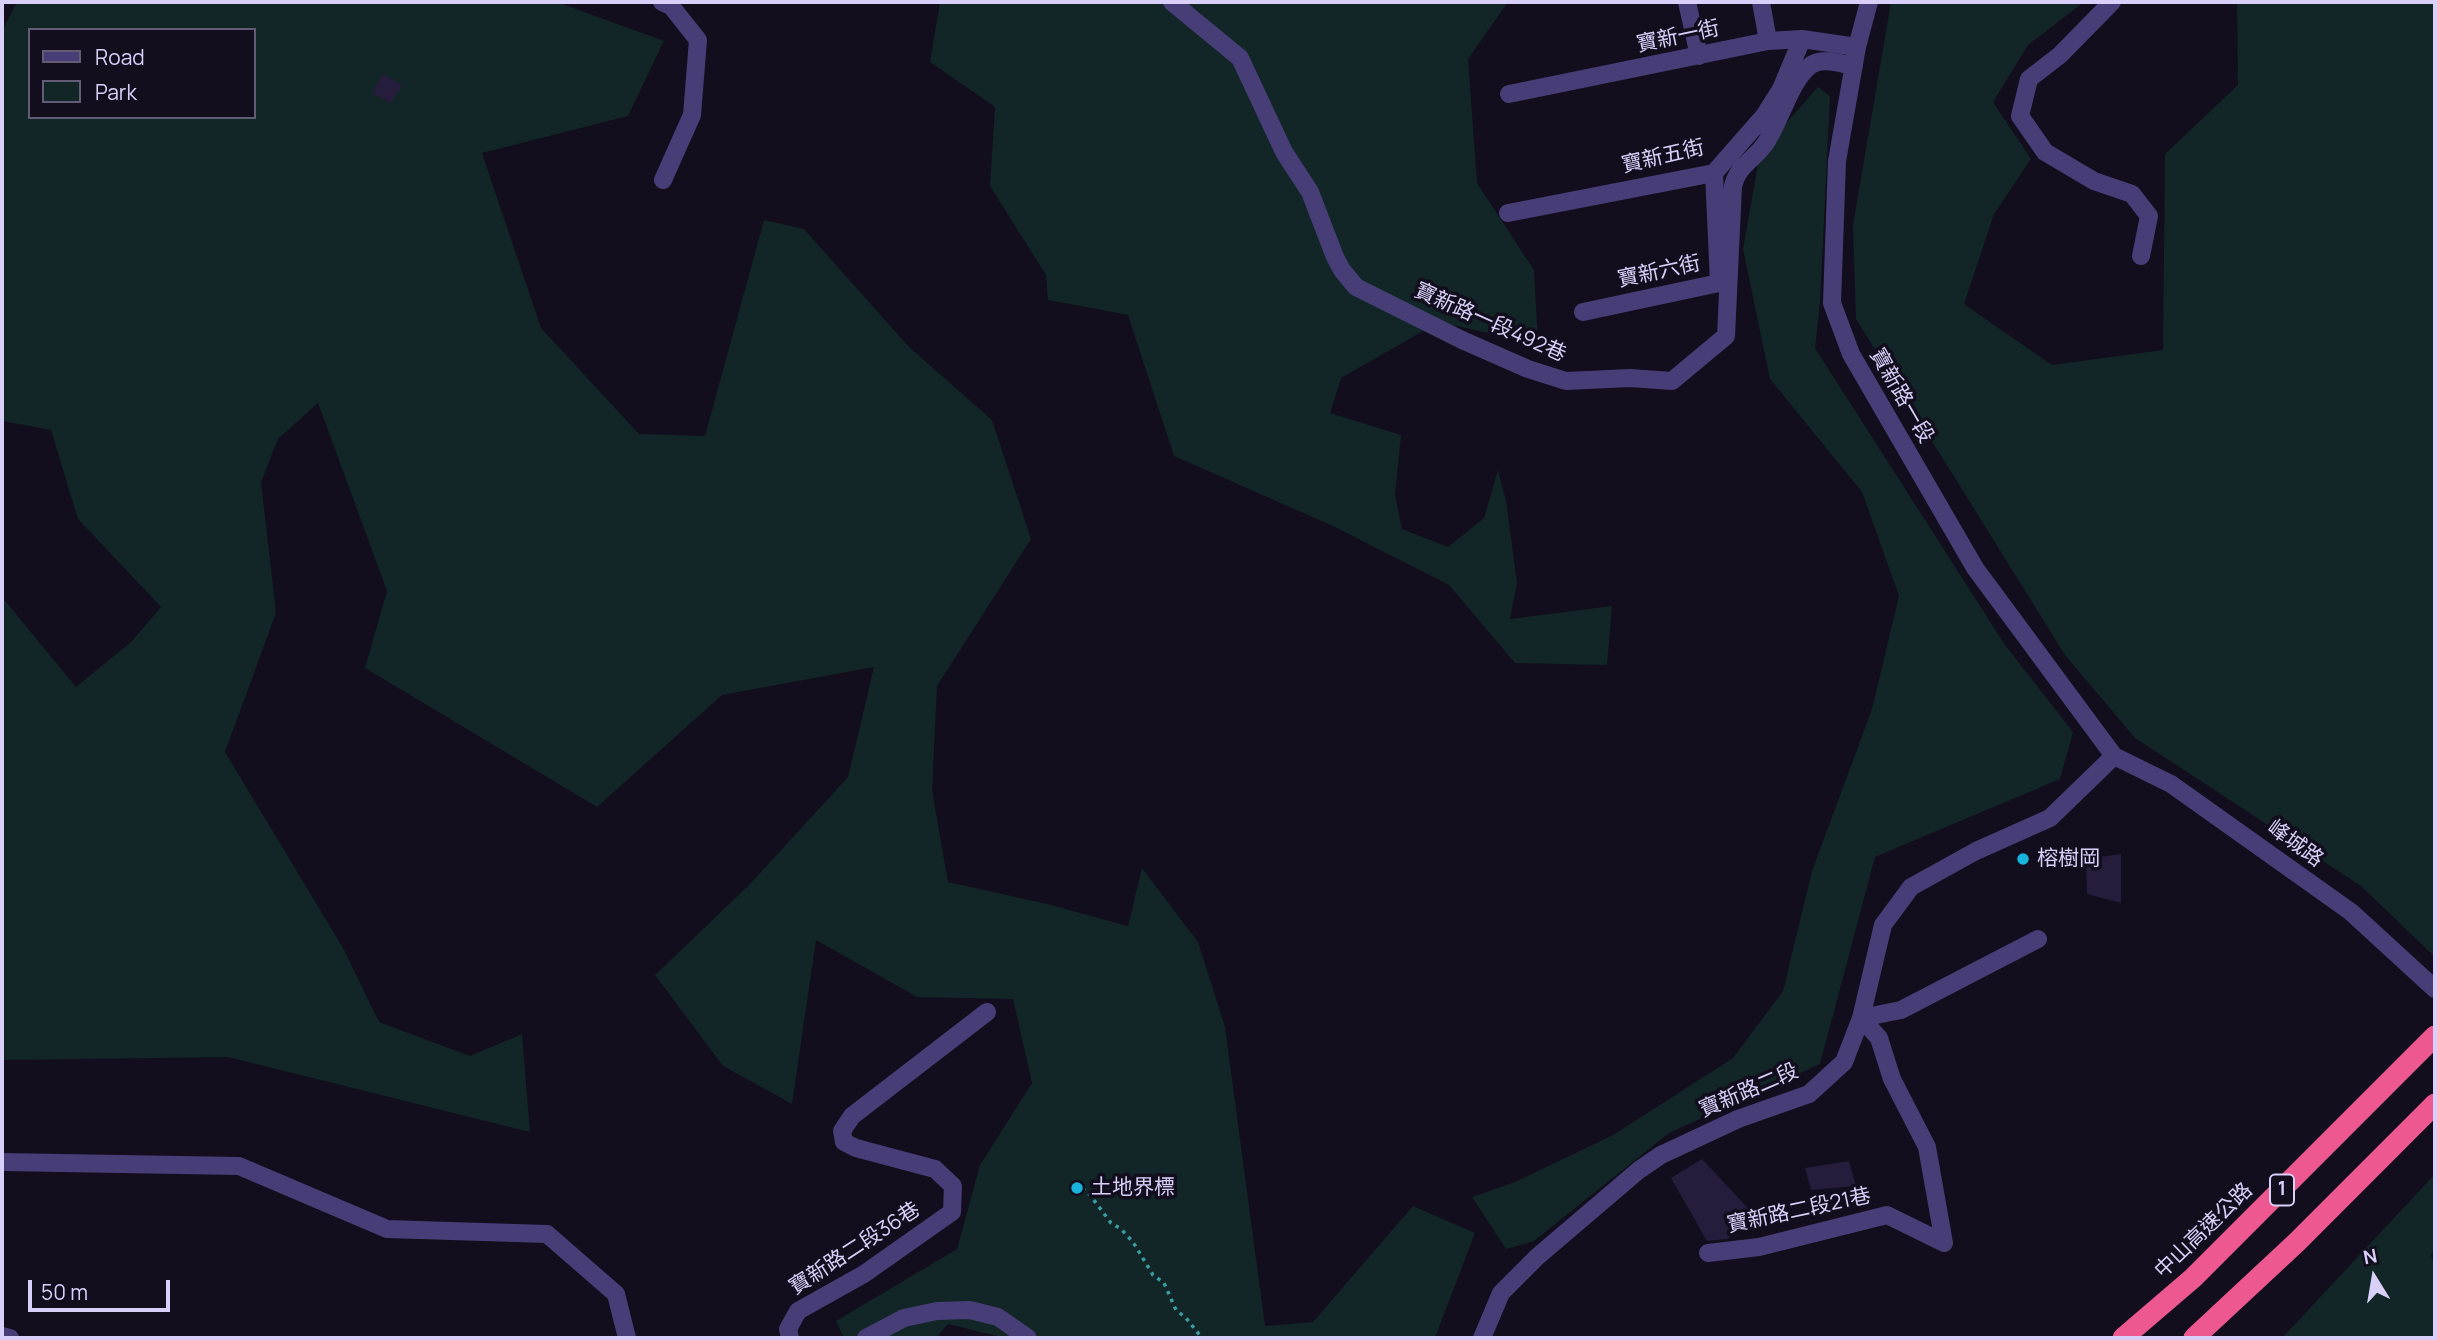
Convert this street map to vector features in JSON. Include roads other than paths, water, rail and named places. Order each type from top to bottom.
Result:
[{"type":"highway","name":"中山高速公路","points":[[2123,1338],[2193,1278],[2435,1037]]},
{"type":"highway","name":"1","points":[[2194,1338],[2297,1242],[2435,1104]]},
{"type":"street","points":[[662,2],[671,5],[698,40],[692,115],[663,180]]},
{"type":"street","name":"寶新路一段492巷","points":[[1171,2],[1240,58],[1284,152],[1310,192],[1335,257],[1356,287],[1462,340],[1528,369],[1566,381],[1630,377],[1672,381],[1726,336],[1733,186],[1736,175],[1765,145],[1795,85],[1812,64],[1825,61],[1854,66]]},
{"type":"street","points":[[1688,2],[1699,56]]},
{"type":"street","points":[[1761,2],[1768,41]]},
{"type":"street","name":"寶新路一段","points":[[1869,2],[1857,47],[1837,161],[1832,303],[1851,354],[1975,568],[2114,757]]},
{"type":"street","points":[[2112,2],[2060,55],[2029,79],[2020,116],[2045,152],[2094,181],[2132,194],[2149,216],[2141,256]]},
{"type":"street","name":"寶新一街","points":[[1509,94],[1768,41],[1802,38],[1857,47]]},
{"type":"street","name":"寶新五街","points":[[1508,213],[1714,173],[1764,116],[1781,89],[1802,38]]},
{"type":"street","name":"寶新六街","points":[[1583,312],[1719,283],[1714,173]]},
{"type":"street","name":"峰城路","points":[[2114,757],[2171,785],[2351,912],[2435,989]]},
{"type":"street","name":"寶新路二段","points":[[1482,1338],[1501,1293],[1537,1257],[1639,1170],[1661,1155],[1738,1119],[1809,1094],[1844,1062],[1861,1017],[1883,925],[1911,887],[1976,851],[2050,818],[2114,757]]},
{"type":"street","points":[[1861,1017],[1902,1010],[2038,939]]},
{"type":"street","name":"寶新路二段36巷","points":[[790,1338],[788,1329],[797,1311],[864,1274],[952,1212],[953,1186],[934,1169],[856,1148],[844,1142],[842,1131],[852,1116],[987,1012]]},
{"type":"street","name":"寶新路二段21巷","points":[[1708,1253],[1759,1247],[1887,1215],[1944,1242],[1927,1147],[1892,1079],[1880,1038],[1861,1017]]},
{"type":"street","points":[[2,1162],[239,1166],[387,1229],[548,1234],[616,1294],[626,1338]]},
{"type":"street","points":[[866,1338],[904,1318],[937,1311],[970,1311],[998,1317],[1028,1338]]},
{"type":"street","points":[[2,1336],[10,1338]]},
{"type":"place","name":"榕樹岡","points":[[2023,859]]},
{"type":"place","name":"土地界標","points":[[1077,1188]]}]
